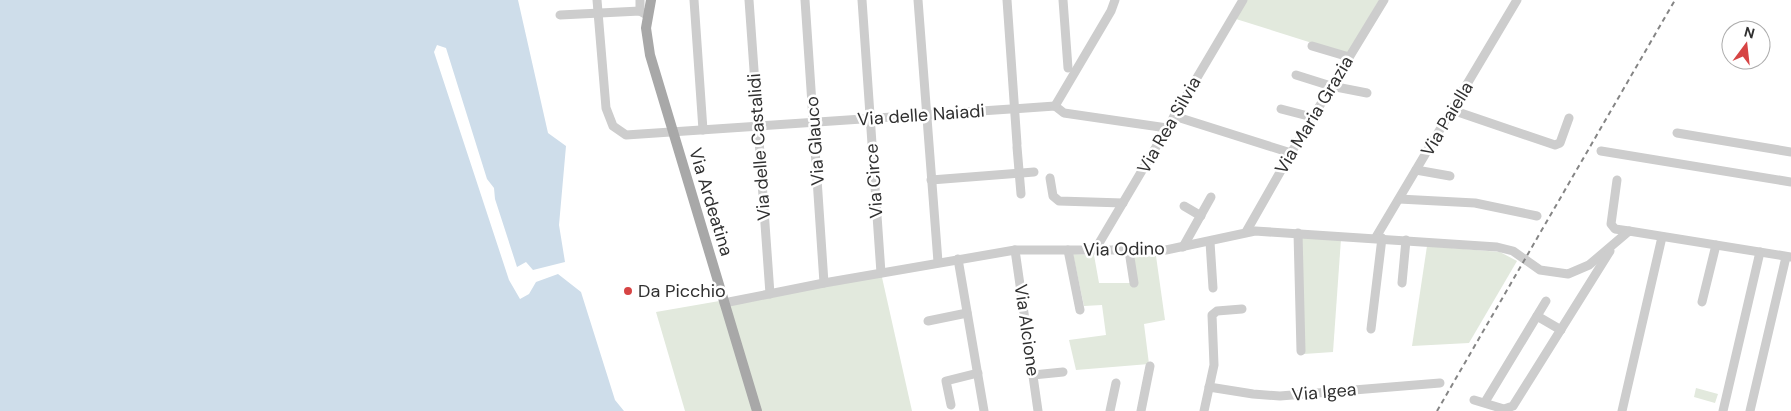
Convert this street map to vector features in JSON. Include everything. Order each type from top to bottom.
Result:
[{"type":"main road","name":"Via Ardeatina","points":[[651,0],[644,13],[648,50],[757,411]]},
{"type":"street","name":"Via delle Naiadi","points":[[597,0],[605,104],[613,126],[626,135],[1055,106],[1064,113],[1167,128]]},
{"type":"street","points":[[560,15],[644,13],[640,0]]},
{"type":"street","points":[[694,0],[703,130]]},
{"type":"street","name":"Via delle Castalidi","points":[[749,0],[770,294]]},
{"type":"street","name":"Via Glauco","points":[[805,0],[824,283]]},
{"type":"street","name":"Via Circe","points":[[862,0],[881,273]]},
{"type":"street","points":[[918,0],[938,262]]},
{"type":"street","points":[[1008,0],[1021,194]]},
{"type":"street","points":[[1063,0],[1068,68]]},
{"type":"street","points":[[1055,106],[1111,11],[1115,0]]},
{"type":"street","name":"Via Rea Silvia","points":[[1095,250],[1243,0]]},
{"type":"street","name":"Via Maria Grazia","points":[[1246,232],[1290,152],[1384,0]]},
{"type":"street","name":"Via Paiella","points":[[1379,238],[1399,199],[1517,0]]},
{"type":"street","points":[[1312,46],[1349,57]]},
{"type":"street","points":[[1296,75],[1331,86],[1367,94]]},
{"type":"street","points":[[1281,109],[1312,117]]},
{"type":"street","points":[[1452,110],[1556,145],[1560,143],[1569,118]]},
{"type":"street","points":[[1174,116],[1290,152]]},
{"type":"street","points":[[1677,133],[1791,152]]},
{"type":"street","points":[[1601,151],[1791,182]]},
{"type":"street","points":[[1416,170],[1450,176]]},
{"type":"street","points":[[931,180],[1034,172]]},
{"type":"street","points":[[1050,178],[1053,196],[1058,201],[1123,203]]},
{"type":"street","points":[[1616,180],[1611,224],[1615,229],[1789,257],[1750,411]]},
{"type":"street","points":[[1183,247],[1211,197]]},
{"type":"street","points":[[1399,199],[1475,203],[1537,216]]},
{"type":"street","points":[[1184,206],[1201,216]]},
{"type":"street","points":[[1474,400],[1506,409],[1512,406],[1614,245],[1630,231]]},
{"type":"street","name":"Via Odino","points":[[724,303],[938,262],[1015,250],[1129,250],[1183,247],[1246,232],[1298,233],[1498,246],[1513,251],[1544,272],[1568,274],[1589,265],[1614,245]]},
{"type":"street","points":[[1298,233],[1301,351]]},
{"type":"street","points":[[1622,411],[1662,236]]},
{"type":"street","points":[[1371,329],[1379,238]]},
{"type":"street","points":[[1402,282],[1406,240]]},
{"type":"street","points":[[1210,242],[1213,288]]},
{"type":"street","points":[[1702,302],[1716,245]]},
{"type":"street","name":"Via Alcione","points":[[1015,250],[1038,411]]},
{"type":"street","name":"Via Odino","points":[[1068,250],[1080,310]]},
{"type":"street","points":[[1129,250],[1134,283]]},
{"type":"street","points":[[1722,411],[1760,252]]},
{"type":"street","points":[[958,259],[984,411]]},
{"type":"street","points":[[1485,402],[1546,301]]},
{"type":"street","points":[[1204,411],[1214,360],[1212,315],[1217,311],[1242,309]]},
{"type":"street","points":[[928,321],[967,313]]},
{"type":"street","points":[[1537,316],[1561,330]]},
{"type":"street","points":[[1141,411],[1150,366]]},
{"type":"street","points":[[1033,375],[1062,372]]},
{"type":"street","points":[[951,405],[946,381],[978,373]]},
{"type":"street","name":"Via Igea","points":[[1209,387],[1276,396],[1440,382]]},
{"type":"street","points":[[1110,411],[1116,383]]},
{"type":"shaded area","points":[[1247,0],[1379,0],[1347,54],[1236,19]]},
{"type":"shaded area","points":[[1301,237],[1341,239],[1333,352],[1304,354]]},
{"type":"shaded area","points":[[1427,246],[1500,252],[1517,261],[1469,343],[1412,346]]},
{"type":"shaded area","points":[[1073,254],[1094,255],[1099,283],[1137,283],[1133,256],[1156,256],[1165,320],[1144,324],[1149,364],[1076,370],[1069,340],[1106,335],[1102,305],[1084,306]]},
{"type":"shaded area","points":[[881,273],[912,411],[685,411],[656,312]]},
{"type":"shaded area","points":[[1696,388],[1718,394],[1715,403],[1694,397]]},
{"type":"water","points":[[0,0],[518,0],[548,133],[566,146],[559,225],[565,262],[533,270],[526,262],[517,267],[495,199],[494,188],[487,179],[446,48],[437,45],[434,52],[509,280],[520,299],[529,294],[536,282],[558,274],[581,292],[615,400],[624,411],[0,411]]},
{"type":"railway","points":[[1437,411],[1675,0]]},
{"type":"place","name":"Da Picchio","points":[[628,291]]}]
